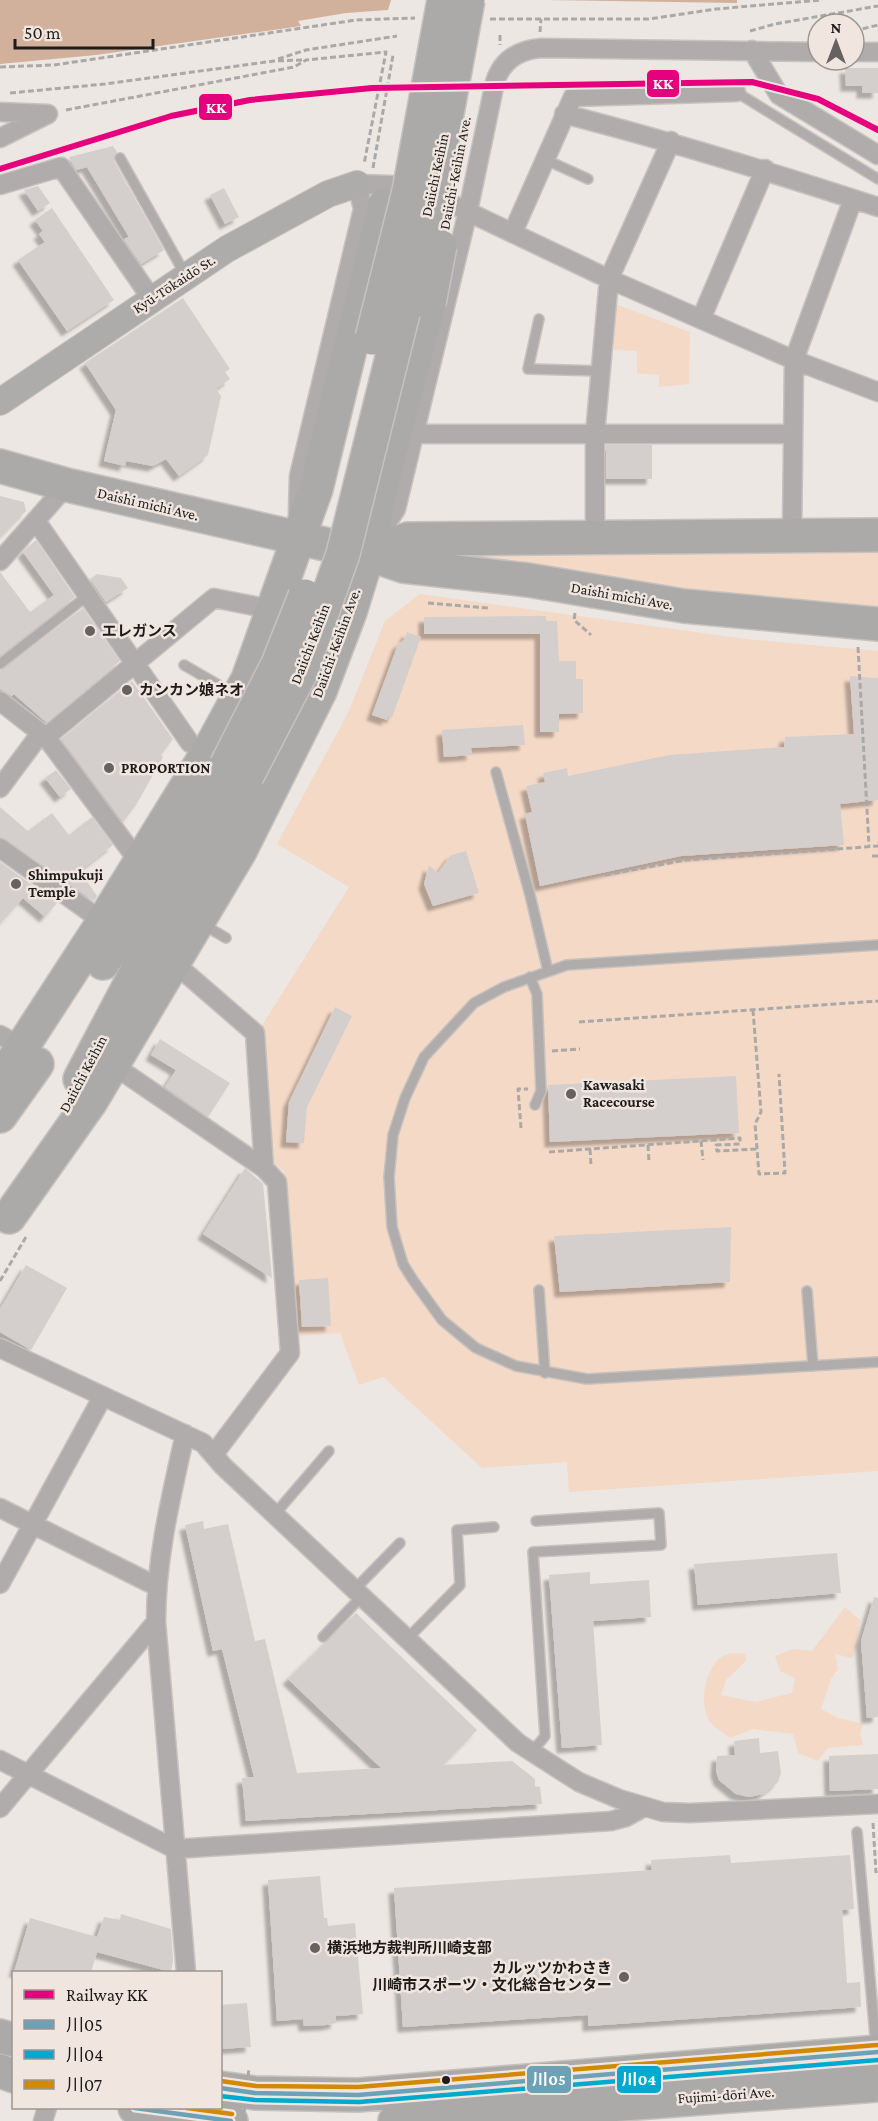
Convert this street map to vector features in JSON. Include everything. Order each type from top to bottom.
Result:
[{"type":"highway","points":[[0,1081],[11,1041],[102,924],[211,747],[248,679],[275,610],[328,443],[430,6]]},
{"type":"highway","name":"Daiichi Keihin","points":[[4,1224],[154,939],[237,771],[320,549],[409,191],[430,6]]},
{"type":"highway","name":"Daiichi Keihin","points":[[0,1116],[128,926],[237,771],[300,674],[343,554],[479,6]]},
{"type":"highway","name":"Daiichi-Keihin Ave.","points":[[4,1224],[113,1065],[240,851],[320,691],[350,612],[368,554],[380,490],[429,303],[479,6]]},
{"type":"highway","name":"Daishi michi Ave.","points":[[0,466],[67,485],[368,554],[403,566],[528,580],[868,633]]},
{"type":"highway","points":[[368,554],[408,539],[878,535]]},
{"type":"highway","name":"Fujimi-dōri Ave.","points":[[222,2088],[255,2093],[358,2095],[877,2052]]},
{"type":"highway","name":"Fujimi-dōri Ave.","points":[[395,2121],[538,2115],[878,2085]]},
{"type":"highway","points":[[144,2109],[231,2121]]},
{"type":"street","points":[[748,41],[779,95],[878,155]]},
{"type":"street","points":[[368,554],[396,509],[468,211],[498,72],[505,63],[524,51],[577,48],[748,41],[806,50]]},
{"type":"street","points":[[513,232],[573,97],[736,92]]},
{"type":"street","points":[[0,112],[48,114]]},
{"type":"street","points":[[0,138],[48,114]]},
{"type":"street","points":[[564,114],[671,141],[765,169],[878,207]]},
{"type":"street","points":[[595,537],[595,434],[609,279],[671,141]]},
{"type":"street","points":[[0,184],[61,167],[151,298]]},
{"type":"street","points":[[701,319],[765,169]]},
{"type":"street","points":[[298,539],[299,476],[363,209],[364,175],[390,185],[440,198],[609,279],[794,360],[878,392]]},
{"type":"street","name":"Kyū-Tōkaidō St.","points":[[0,402],[151,298],[228,249],[364,175]]},
{"type":"street","points":[[792,536],[794,360],[853,199]]},
{"type":"street","points":[[415,434],[792,434]]},
{"type":"street","points":[[0,561],[67,485]]},
{"type":"street","points":[[36,521],[190,743]]},
{"type":"street","points":[[0,788],[43,736],[135,666],[214,598],[275,610]]},
{"type":"street","points":[[0,701],[43,736],[139,862]]},
{"type":"street","points":[[0,848],[91,913],[102,924]]},
{"type":"street","points":[[173,962],[255,1033],[264,1168]]},
{"type":"street","points":[[113,1065],[264,1168],[277,1182],[290,1353],[240,1427],[214,1454]]},
{"type":"street","points":[[0,1348],[203,1443],[223,1466],[531,1753],[579,1782],[644,1807],[690,1814],[875,1804]]},
{"type":"street","points":[[0,1584],[103,1396]]},
{"type":"street","points":[[185,1434],[163,1531],[156,1586],[156,1622],[186,1971]]},
{"type":"street","points":[[0,1508],[156,1586]]},
{"type":"street","points":[[0,1809],[156,1622]]},
{"type":"street","points":[[0,1760],[175,1849],[611,1821],[644,1807]]},
{"type":"lane","points":[[736,92],[878,179]]},
{"type":"lane","points":[[120,158],[186,276]]},
{"type":"lane","points":[[544,159],[588,179]]},
{"type":"lane","points":[[539,320],[528,369],[601,371]]},
{"type":"lane","points":[[0,664],[87,596]]},
{"type":"lane","points":[[184,665],[238,697]]},
{"type":"lane","points":[[496,772],[548,971]]},
{"type":"lane","points":[[198,921],[226,938]]},
{"type":"lane","points":[[878,945],[567,965],[504,987],[474,1004],[424,1057],[405,1098],[393,1135],[389,1177],[392,1227],[403,1264],[442,1320],[476,1348],[516,1366],[587,1379],[878,1362]]},
{"type":"lane","points":[[530,977],[537,994],[541,1091],[535,1105]]},
{"type":"lane","points":[[539,1290],[545,1373]]},
{"type":"lane","points":[[807,1291],[813,1366]]},
{"type":"lane","points":[[275,1514],[330,1451]]},
{"type":"lane","points":[[531,1753],[545,1736],[533,1552],[661,1545],[659,1513],[536,1521]]},
{"type":"lane","points":[[407,1639],[460,1585],[457,1530],[494,1527]]},
{"type":"lane","points":[[323,1637],[400,1543]]},
{"type":"lane","points":[[858,1832],[877,2052]]},
{"type":"path","points":[[479,6],[541,19],[649,19],[716,9],[822,0]]},
{"type":"path","points":[[0,67],[77,62],[356,20],[430,6]]},
{"type":"path","points":[[748,41],[775,24],[878,6]]},
{"type":"path","points":[[539,36],[541,19]]},
{"type":"path","points":[[500,35],[500,47]]},
{"type":"path","points":[[274,61],[306,50],[397,36]]},
{"type":"path","points":[[0,93],[105,84],[274,61],[386,52],[364,175]]},
{"type":"path","points":[[364,175],[393,55]]},
{"type":"path","points":[[48,114],[294,67],[306,60]]},
{"type":"path","points":[[428,603],[489,608]]},
{"type":"path","points":[[575,611],[574,620],[591,635]]},
{"type":"path","points":[[868,633],[869,846]]},
{"type":"path","points":[[605,875],[686,860],[878,846]]},
{"type":"path","points":[[872,856],[878,856]]},
{"type":"path","points":[[579,1022],[878,1001]]},
{"type":"path","points":[[753,1010],[760,1112],[755,1124],[759,1174],[785,1173],[779,1074]]},
{"type":"path","points":[[549,1152],[740,1138],[740,1144],[716,1145],[717,1151],[757,1149]]},
{"type":"path","points":[[701,1141],[703,1160]]},
{"type":"path","points":[[648,1145],[650,1162]]},
{"type":"path","points":[[590,1149],[591,1165]]},
{"type":"path","points":[[875,1804],[876,1878]]},
{"type":"path","points":[[243,2121],[249,2068]]},
{"type":"shaded area","points":[[0,0],[391,0],[388,10],[346,13],[298,21],[301,26],[96,55],[0,64]]},
{"type":"shaded area","points":[[546,0],[737,0],[737,3]]},
{"type":"shaded area","points":[[615,304],[690,332],[689,384],[659,387],[659,375],[637,373],[637,351],[614,350]]},
{"type":"shaded area","points":[[878,543],[878,615],[436,556],[594,544]]},
{"type":"shaded area","name":"Kawasaki Racecourse","points":[[420,594],[746,639],[878,651],[878,1471],[569,1492],[567,1462],[482,1468],[383,1377],[359,1385],[340,1333],[298,1336],[284,1171],[269,1160],[261,1027],[349,887],[277,844],[349,711],[385,621]]},
{"type":"shaded area","points":[[845,1607],[860,1620],[856,1649],[852,1658],[835,1654],[838,1669],[831,1679],[821,1709],[836,1717],[863,1724],[860,1733],[863,1745],[828,1748],[818,1761],[798,1753],[793,1734],[753,1729],[730,1738],[711,1723],[704,1705],[705,1688],[710,1671],[719,1659],[728,1654],[738,1653],[745,1654],[746,1661],[726,1680],[721,1695],[755,1702],[792,1693],[795,1678],[780,1671],[775,1656],[793,1649],[812,1651]]},
{"type":"building","points":[[866,68],[878,68],[878,93],[862,93],[862,86],[846,86],[845,72],[866,72]]},
{"type":"building","points":[[113,146],[117,152],[114,161],[164,250],[141,264],[124,239],[129,237],[87,167],[76,170],[69,157]]},
{"type":"building","points":[[38,186],[50,203],[38,211],[24,190]]},
{"type":"building","points":[[224,188],[239,217],[225,224],[210,195]]},
{"type":"building","points":[[52,208],[114,300],[67,331],[18,260],[45,242],[39,234],[43,231],[35,220]]},
{"type":"building","points":[[183,298],[230,369],[225,372],[230,379],[216,389],[221,396],[208,455],[179,476],[166,459],[153,466],[126,461],[125,466],[104,461],[116,410],[85,363]]},
{"type":"building","points":[[606,445],[652,445],[652,479],[606,479]]},
{"type":"building","points":[[0,496],[24,502],[26,511],[0,537]]},
{"type":"building","points":[[36,540],[75,597],[0,655],[0,572],[30,612],[54,595],[23,552]]},
{"type":"building","points":[[97,574],[121,578],[128,588],[106,602],[90,579]]},
{"type":"building","points":[[83,608],[120,661],[46,722],[14,694],[12,696],[0,689],[0,671]]},
{"type":"building","points":[[546,616],[546,621],[557,621],[559,661],[576,661],[576,679],[583,679],[583,713],[559,714],[559,732],[540,732],[540,634],[424,634],[424,617]]},
{"type":"building","points":[[407,632],[421,637],[392,718],[388,716],[387,720],[372,715],[398,644],[404,640]]},
{"type":"building","points":[[850,676],[878,678],[878,800],[840,804],[844,845],[681,856],[540,886],[525,814],[532,812],[526,786],[545,782],[543,773],[567,768],[568,776],[669,755],[784,747],[785,737],[854,734]]},
{"type":"building","points":[[132,681],[173,739],[161,755],[163,757],[136,805],[123,822],[61,739]]},
{"type":"building","points":[[523,725],[525,745],[471,748],[472,755],[444,757],[442,730]]},
{"type":"building","points":[[56,770],[71,789],[60,797],[45,778]]},
{"type":"building","points":[[0,807],[28,831],[52,813],[69,835],[92,817],[113,845],[80,871],[97,896],[94,901],[0,837]]},
{"type":"building","points":[[466,851],[479,893],[433,906],[424,884],[429,865],[438,873],[451,855]]},
{"type":"building","name":"Shimpukuji Temple","points":[[0,862],[57,903],[45,917],[23,898],[0,924]]},
{"type":"building","points":[[335,1007],[352,1016],[307,1107],[304,1143],[286,1142],[289,1102]]},
{"type":"building","points":[[160,1039],[230,1083],[208,1117],[165,1087],[176,1070],[151,1055]]},
{"type":"building","points":[[736,1076],[739,1133],[550,1142],[548,1085]]},
{"type":"building","points":[[245,1168],[263,1184],[272,1278],[203,1234]]},
{"type":"building","points":[[731,1227],[730,1282],[560,1292],[554,1236]]},
{"type":"building","points":[[26,1265],[67,1288],[31,1350],[0,1332],[0,1309]]},
{"type":"building","points":[[328,1278],[331,1326],[302,1327],[299,1280]]},
{"type":"building","points":[[203,1521],[204,1529],[228,1524],[255,1641],[265,1639],[297,1773],[381,1768],[288,1679],[356,1613],[477,1730],[443,1765],[512,1761],[535,1779],[535,1786],[540,1787],[542,1804],[246,1821],[242,1778],[254,1777],[222,1649],[213,1651],[185,1525]]},
{"type":"building","points":[[837,1553],[841,1593],[698,1605],[694,1564]]},
{"type":"building","points":[[590,1572],[590,1584],[649,1580],[651,1617],[593,1621],[602,1745],[562,1748],[549,1575]]},
{"type":"building","points":[[874,1597],[878,1598],[878,1717],[867,1718],[861,1641]]},
{"type":"building","points":[[759,1738],[760,1753],[778,1751],[781,1773],[778,1782],[763,1794],[749,1797],[736,1794],[719,1780],[716,1771],[717,1756],[735,1755],[734,1741]]},
{"type":"building","points":[[878,1754],[878,1789],[830,1791],[829,1756]]},
{"type":"building","points":[[730,1855],[731,1863],[850,1855],[854,1909],[842,1910],[847,1983],[860,1982],[861,2007],[588,2026],[588,2015],[403,2027],[394,1888],[652,1870],[651,1860]]},
{"type":"building","points":[[320,1876],[324,1918],[327,1918],[328,1926],[355,1923],[363,2014],[336,2016],[336,2023],[326,2025],[304,2026],[303,2019],[277,2021],[268,1880]]},
{"type":"building","points":[[121,1914],[171,1929],[173,1960],[171,1971],[97,1952],[91,1971],[14,1971],[30,1918],[97,1937],[104,1917],[120,1920]]},
{"type":"building","points":[[247,2003],[251,2047],[222,2049],[222,2005]]},
{"type":"rail line","name":"KK","points":[[0,169],[171,116],[250,100],[372,88],[752,82],[818,99],[878,130]]},
{"type":"transit line","name":"川07","points":[[222,2081],[256,2086],[358,2087],[877,2045]]},
{"type":"transit line","name":"川05","points":[[222,2088],[255,2093],[358,2095],[878,2052]]},
{"type":"transit line","name":"川04","points":[[222,2096],[255,2100],[359,2102],[878,2060]]},
{"type":"transit line","name":"川05","points":[[142,2109],[231,2121]]},
{"type":"transit line","name":"川07","points":[[194,2109],[232,2114]]},
{"type":"place","name":"エレガンス","points":[[90,631]]},
{"type":"place","name":"カンカン娘ネオ","points":[[127,690]]},
{"type":"place","name":"PROPORTION","points":[[109,768]]},
{"type":"place","name":"Shimpukuji Temple","points":[[16,884]]},
{"type":"place","name":"Kawasaki Racecourse","points":[[571,1094]]},
{"type":"place","name":"横浜地方裁判所川崎支部","points":[[315,1948]]},
{"type":"place","name":"カルッツかわさき 川崎市スポーツ・文化総合センター","points":[[624,1977]]}]
